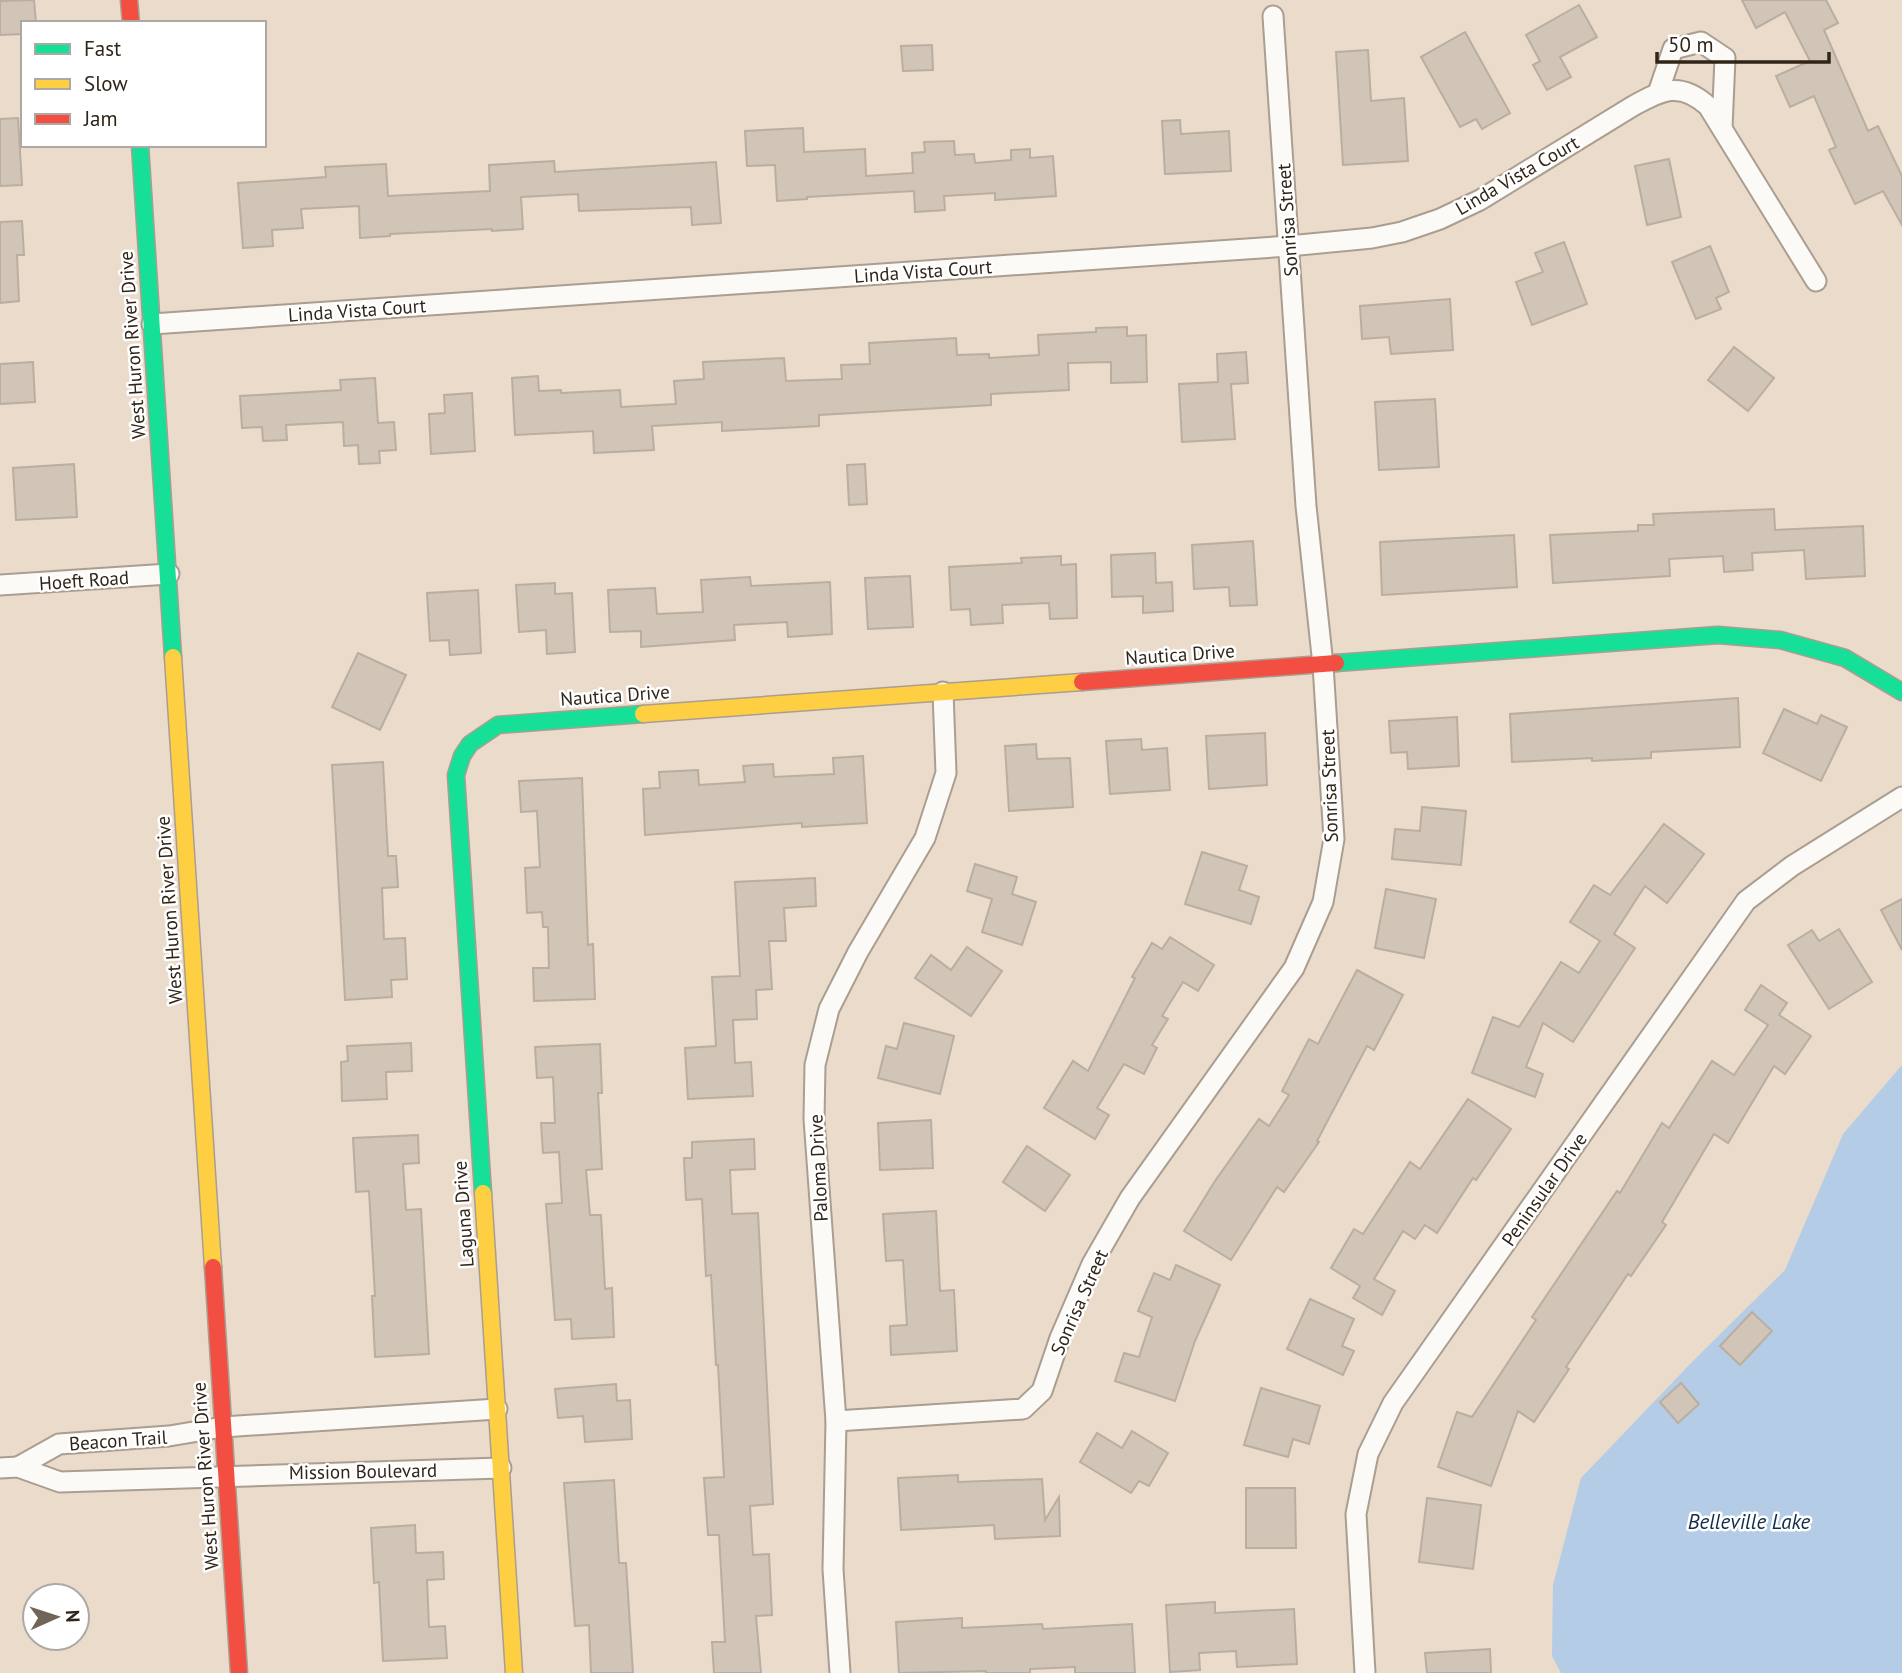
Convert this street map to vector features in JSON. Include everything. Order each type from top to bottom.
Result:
[{"type":"street","points":[[129,0],[131,21]]},
{"type":"street","name":"Sonrisa Street","points":[[836,1421],[1023,1409],[1042,1391],[1060,1338],[1092,1264],[1130,1198],[1294,968],[1322,902],[1334,839],[1323,665],[1306,506],[1273,16]]},
{"type":"street","points":[[1723,128],[1725,58],[1701,42],[1673,49],[1658,93],[1675,90],[1687,92],[1708,106],[1816,281]]},
{"type":"street","name":"Linda Vista Court","points":[[152,324],[1289,246],[1372,238],[1440,219],[1480,200],[1658,93]]},
{"type":"street","name":"West Huron River Drive","points":[[140,147],[239,1673]]},
{"type":"street","name":"Hoeft Road","points":[[0,586],[169,574]]},
{"type":"street","name":"Nautica Drive","points":[[461,754],[473,738],[498,725],[1718,635],[1780,639],[1844,658],[1902,692]]},
{"type":"street","name":"Paloma Drive","points":[[840,1673],[833,1569],[836,1421],[814,1119],[815,1065],[829,1009],[858,952],[925,838],[946,773],[943,692]]},
{"type":"street","name":"Laguna Drive","points":[[461,754],[456,775],[514,1673]]},
{"type":"street","name":"Peninsular Drive","points":[[1365,1673],[1356,1514],[1368,1454],[1393,1403],[1746,901],[1792,866],[1902,797]]},
{"type":"street","points":[[223,1427],[497,1409]]},
{"type":"street","name":"Beacon Trail","points":[[9,1468],[59,1444],[169,1436],[223,1427]]},
{"type":"street","name":"Beacon Trail","points":[[9,1468],[60,1482],[225,1475]]},
{"type":"street","name":"Mission Boulevard","points":[[225,1475],[501,1468]]},
{"type":"water","name":"Belleville Lake","points":[[1902,1065],[1902,1673],[1561,1673],[1552,1656],[1553,1585],[1581,1478],[1785,1270],[1843,1134]]},
{"type":"building","points":[[34,0],[36,21],[21,21],[21,34],[0,35],[0,1]]},
{"type":"building","points":[[1742,0],[1826,0],[1838,23],[1824,30],[1868,131],[1878,126],[1902,176],[1902,225],[1883,191],[1855,204],[1829,150],[1836,147],[1814,96],[1790,107],[1776,76],[1810,61],[1785,12],[1756,28]]},
{"type":"building","points":[[1579,5],[1597,37],[1560,57],[1571,77],[1547,90],[1533,65],[1540,61],[1526,35]]},
{"type":"building","points":[[1465,32],[1510,113],[1482,129],[1476,119],[1460,127],[1421,57]]},
{"type":"building","points":[[932,45],[933,70],[903,71],[901,46]]},
{"type":"building","points":[[1368,50],[1371,101],[1404,98],[1408,161],[1343,165],[1336,52]]},
{"type":"building","points":[[18,118],[22,185],[0,186],[0,119]]},
{"type":"building","points":[[1180,120],[1181,134],[1229,131],[1231,171],[1165,174],[1162,121]]},
{"type":"building","points":[[803,128],[804,152],[865,149],[866,176],[913,173],[912,153],[925,152],[924,142],[954,141],[955,155],[974,154],[975,163],[1011,160],[1011,150],[1030,149],[1030,158],[1053,156],[1056,196],[995,200],[995,193],[944,196],[945,210],[915,212],[914,191],[777,201],[775,165],[747,166],[745,131]]},
{"type":"building","points":[[1669,159],[1681,217],[1647,225],[1635,166]]},
{"type":"building","points":[[554,161],[555,172],[716,162],[721,223],[692,225],[691,207],[579,211],[578,194],[521,197],[523,229],[492,231],[390,234],[360,238],[359,206],[301,209],[303,228],[272,230],[273,246],[243,248],[238,183],[326,177],[325,167],[386,164],[388,196],[490,191],[489,165]]},
{"type":"building","points":[[22,221],[24,255],[17,255],[19,301],[0,303],[0,222]]},
{"type":"building","points":[[1564,242],[1587,304],[1532,325],[1516,282],[1543,272],[1535,253]]},
{"type":"building","points":[[1710,246],[1729,292],[1716,298],[1721,309],[1696,319],[1672,262]]},
{"type":"building","points":[[1450,299],[1453,350],[1391,354],[1389,337],[1362,339],[1360,306]]},
{"type":"building","points":[[1127,327],[1127,336],[1146,335],[1147,382],[1111,383],[1111,362],[1068,363],[1069,390],[991,394],[991,405],[819,415],[819,426],[722,431],[722,422],[652,426],[654,450],[594,453],[593,431],[515,435],[512,378],[538,376],[539,391],[561,390],[561,393],[620,390],[621,407],[676,404],[674,381],[704,379],[703,362],[784,358],[786,381],[842,379],[841,365],[870,364],[869,343],[956,338],[957,355],[989,354],[989,358],[1039,355],[1038,335],[1096,332],[1096,328]]},
{"type":"building","points":[[1734,347],[1774,378],[1748,411],[1708,380]]},
{"type":"building","points":[[1246,352],[1248,383],[1231,384],[1235,439],[1182,442],[1179,384],[1218,382],[1217,354]]},
{"type":"building","points":[[33,362],[35,402],[0,404],[0,364]]},
{"type":"building","points":[[375,378],[378,423],[394,422],[396,450],[379,451],[380,463],[359,464],[358,445],[344,446],[343,422],[286,425],[287,440],[263,441],[262,427],[242,428],[240,396],[341,390],[340,380]]},
{"type":"building","points":[[472,393],[475,451],[431,454],[429,414],[445,413],[444,395]]},
{"type":"building","points":[[1435,399],[1439,467],[1379,470],[1375,402]]},
{"type":"building","points":[[74,464],[77,517],[16,520],[13,468]]},
{"type":"building","points":[[865,464],[867,504],[849,505],[847,465]]},
{"type":"building","points":[[1774,509],[1775,530],[1863,526],[1865,576],[1806,579],[1804,550],[1752,553],[1753,570],[1724,572],[1723,556],[1669,559],[1670,576],[1553,583],[1550,535],[1638,531],[1638,525],[1654,525],[1653,514]]},
{"type":"building","points":[[1514,535],[1517,587],[1382,595],[1380,542]]},
{"type":"building","points":[[1253,541],[1257,605],[1230,606],[1229,587],[1194,589],[1192,545]]},
{"type":"building","points":[[1155,553],[1156,583],[1172,582],[1173,611],[1143,613],[1143,596],[1112,597],[1111,555]]},
{"type":"building","points":[[1061,556],[1061,565],[1076,564],[1077,618],[1050,619],[1049,603],[1002,605],[1003,623],[971,625],[970,609],[951,610],[949,567],[1022,563],[1021,558]]},
{"type":"building","points":[[910,576],[913,627],[868,629],[865,578]]},
{"type":"building","points":[[750,577],[751,586],[830,582],[832,634],[788,637],[787,622],[734,625],[735,640],[641,647],[641,631],[610,632],[608,590],[655,588],[657,614],[703,612],[701,580]]},
{"type":"building","points":[[555,583],[555,594],[572,593],[575,652],[547,654],[546,630],[519,632],[516,585]]},
{"type":"building","points":[[478,590],[481,653],[450,655],[449,640],[430,641],[427,593]]},
{"type":"building","points":[[358,653],[406,675],[380,730],[332,707]]},
{"type":"building","points":[[1738,698],[1740,747],[1651,752],[1651,758],[1512,762],[1510,714]]},
{"type":"building","points":[[1784,709],[1817,724],[1821,715],[1847,727],[1821,781],[1763,753]]},
{"type":"building","points":[[1457,717],[1459,766],[1408,769],[1407,752],[1391,753],[1389,721]]},
{"type":"building","points":[[1265,733],[1267,785],[1209,789],[1206,736]]},
{"type":"building","points":[[1141,739],[1142,750],[1167,748],[1170,790],[1110,794],[1106,741]]},
{"type":"building","points":[[1036,744],[1037,759],[1070,758],[1073,807],[1009,811],[1005,746]]},
{"type":"building","points":[[863,756],[867,823],[802,827],[802,823],[645,835],[643,789],[660,788],[659,772],[698,770],[699,785],[745,782],[743,766],[773,764],[774,777],[834,774],[833,758]]},
{"type":"building","points":[[383,762],[388,856],[396,856],[398,887],[382,888],[384,939],[405,938],[407,979],[391,980],[392,997],[345,1000],[332,765]]},
{"type":"building","points":[[582,778],[588,945],[593,944],[595,999],[534,1001],[533,968],[549,968],[548,927],[543,927],[542,912],[527,913],[525,868],[540,867],[537,811],[521,812],[519,781]]},
{"type":"building","points":[[1422,807],[1466,811],[1461,865],[1392,859],[1395,829],[1420,831]]},
{"type":"building","points":[[1664,824],[1704,854],[1667,903],[1645,886],[1614,934],[1635,948],[1573,1042],[1543,1023],[1526,1067],[1543,1074],[1535,1097],[1472,1073],[1493,1017],[1519,1027],[1561,962],[1579,973],[1600,941],[1570,922],[1594,885],[1610,895]]},
{"type":"building","points":[[1202,852],[1247,866],[1239,890],[1259,897],[1251,924],[1185,904]]},
{"type":"building","points":[[975,864],[1017,877],[1012,894],[1036,902],[1022,945],[982,932],[992,899],[967,891]]},
{"type":"building","points":[[815,878],[816,906],[784,908],[786,941],[769,941],[772,989],[756,990],[757,1019],[733,1020],[735,1063],[751,1062],[753,1096],[688,1099],[685,1048],[716,1046],[712,977],[740,976],[735,882]]},
{"type":"building","points":[[1386,889],[1436,899],[1424,958],[1375,948]]},
{"type":"building","points":[[1902,899],[1902,950],[1881,910]]},
{"type":"building","points":[[1839,929],[1872,982],[1829,1009],[1788,945],[1812,930],[1819,941]]},
{"type":"building","points":[[1170,937],[1214,965],[1198,991],[1183,982],[1162,1016],[1168,1019],[1152,1045],[1157,1048],[1144,1074],[1124,1064],[1097,1108],[1109,1115],[1095,1139],[1044,1108],[1073,1061],[1088,1071],[1135,978],[1132,977],[1152,943],[1162,949]]},
{"type":"building","points":[[967,947],[1002,971],[971,1016],[915,978],[931,955],[951,970]]},
{"type":"building","points":[[1357,970],[1403,995],[1374,1050],[1367,1046],[1317,1141],[1319,1142],[1284,1192],[1277,1187],[1231,1260],[1184,1231],[1259,1119],[1269,1126],[1289,1095],[1282,1091],[1309,1039],[1318,1044]]},
{"type":"building","points":[[1761,985],[1787,1003],[1779,1015],[1811,1036],[1785,1074],[1774,1066],[1728,1143],[1714,1134],[1662,1222],[1666,1225],[1631,1276],[1628,1274],[1566,1367],[1569,1369],[1534,1422],[1518,1411],[1491,1486],[1438,1467],[1457,1412],[1472,1417],[1536,1320],[1532,1317],[1617,1191],[1620,1193],[1662,1123],[1669,1128],[1712,1061],[1734,1075],[1768,1025],[1745,1010]]},
{"type":"building","points":[[904,1023],[954,1036],[940,1094],[878,1078],[886,1046],[897,1049]]},
{"type":"building","points":[[411,1043],[412,1071],[386,1072],[387,1099],[342,1101],[341,1062],[348,1061],[347,1046]]},
{"type":"building","points":[[600,1044],[602,1093],[598,1093],[602,1169],[586,1170],[590,1215],[601,1215],[605,1289],[612,1288],[614,1337],[572,1339],[571,1319],[555,1320],[546,1204],[562,1203],[559,1152],[543,1153],[541,1123],[555,1123],[553,1077],[537,1078],[535,1047]]},
{"type":"building","points":[[1468,1099],[1511,1129],[1476,1180],[1473,1178],[1437,1233],[1425,1225],[1415,1239],[1403,1231],[1374,1279],[1395,1291],[1382,1315],[1353,1298],[1360,1286],[1331,1268],[1354,1229],[1363,1234],[1410,1162],[1420,1169]]},
{"type":"building","points":[[931,1120],[933,1168],[880,1170],[878,1123]]},
{"type":"building","points":[[418,1135],[419,1163],[403,1164],[406,1210],[421,1209],[429,1354],[375,1357],[372,1296],[375,1296],[369,1191],[356,1192],[353,1138]]},
{"type":"building","points":[[754,1139],[755,1169],[730,1170],[732,1214],[758,1213],[773,1504],[750,1506],[753,1555],[769,1554],[772,1615],[756,1616],[761,1673],[714,1673],[712,1642],[725,1642],[719,1535],[708,1535],[704,1478],[724,1477],[718,1365],[711,1275],[706,1276],[702,1199],[686,1200],[684,1158],[692,1158],[692,1142]]},
{"type":"building","points":[[1027,1146],[1070,1175],[1045,1211],[1003,1182]]},
{"type":"building","points":[[936,1211],[940,1291],[954,1290],[957,1351],[891,1355],[890,1326],[907,1325],[903,1260],[886,1261],[883,1214]]},
{"type":"building","points":[[1176,1265],[1220,1285],[1195,1341],[1175,1401],[1115,1381],[1124,1353],[1139,1357],[1152,1317],[1138,1311],[1154,1273],[1170,1280]]},
{"type":"building","points":[[1310,1299],[1354,1319],[1342,1346],[1354,1351],[1343,1375],[1287,1349]]},
{"type":"building","points":[[1752,1312],[1772,1331],[1740,1365],[1720,1346]]},
{"type":"building","points":[[1681,1383],[1699,1404],[1678,1423],[1660,1402]]},
{"type":"building","points":[[616,1384],[617,1401],[630,1400],[632,1439],[585,1442],[583,1416],[558,1418],[555,1389]]},
{"type":"building","points":[[1261,1388],[1320,1406],[1309,1444],[1293,1439],[1288,1457],[1244,1445]]},
{"type":"building","points":[[1132,1431],[1168,1453],[1149,1486],[1139,1481],[1131,1493],[1080,1462],[1097,1433],[1122,1448]]},
{"type":"building","points":[[958,1475],[958,1482],[1042,1479],[1045,1520],[1059,1497],[1060,1536],[995,1539],[994,1525],[901,1530],[898,1478]]},
{"type":"building","points":[[614,1480],[619,1563],[626,1563],[633,1673],[591,1673],[589,1625],[575,1626],[564,1483]]},
{"type":"building","points":[[1246,1488],[1295,1488],[1296,1548],[1246,1548]]},
{"type":"building","points":[[1427,1498],[1481,1505],[1473,1569],[1419,1562]]},
{"type":"building","points":[[415,1525],[416,1553],[443,1552],[444,1579],[427,1580],[429,1627],[445,1626],[447,1658],[383,1661],[379,1582],[374,1583],[371,1528]]},
{"type":"building","points":[[1215,1602],[1215,1613],[1294,1609],[1297,1664],[1237,1667],[1236,1651],[1199,1653],[1200,1670],[1170,1672],[1166,1605]]},
{"type":"building","points":[[962,1618],[962,1628],[1042,1624],[1043,1629],[1132,1624],[1135,1673],[1075,1673],[1075,1667],[1030,1669],[1030,1673],[899,1673],[896,1622]]},
{"type":"building","points":[[1490,1649],[1491,1673],[1427,1673],[1425,1653]]},
{"type":"traffic: fast","points":[[140,147],[173,657]]},
{"type":"traffic: fast","points":[[1336,663],[1718,635],[1780,640],[1845,658],[1902,692]]},
{"type":"traffic: fast","points":[[483,1193],[456,775],[462,756],[470,744],[498,725],[643,714]]},
{"type":"traffic: slow","points":[[173,657],[213,1267]]},
{"type":"traffic: slow","points":[[643,714],[1082,682]]},
{"type":"traffic: slow","points":[[483,1193],[514,1673]]},
{"type":"traffic: jam","points":[[129,0],[131,21]]},
{"type":"traffic: jam","points":[[1082,682],[1336,663]]},
{"type":"traffic: jam","points":[[213,1267],[239,1673]]}]
